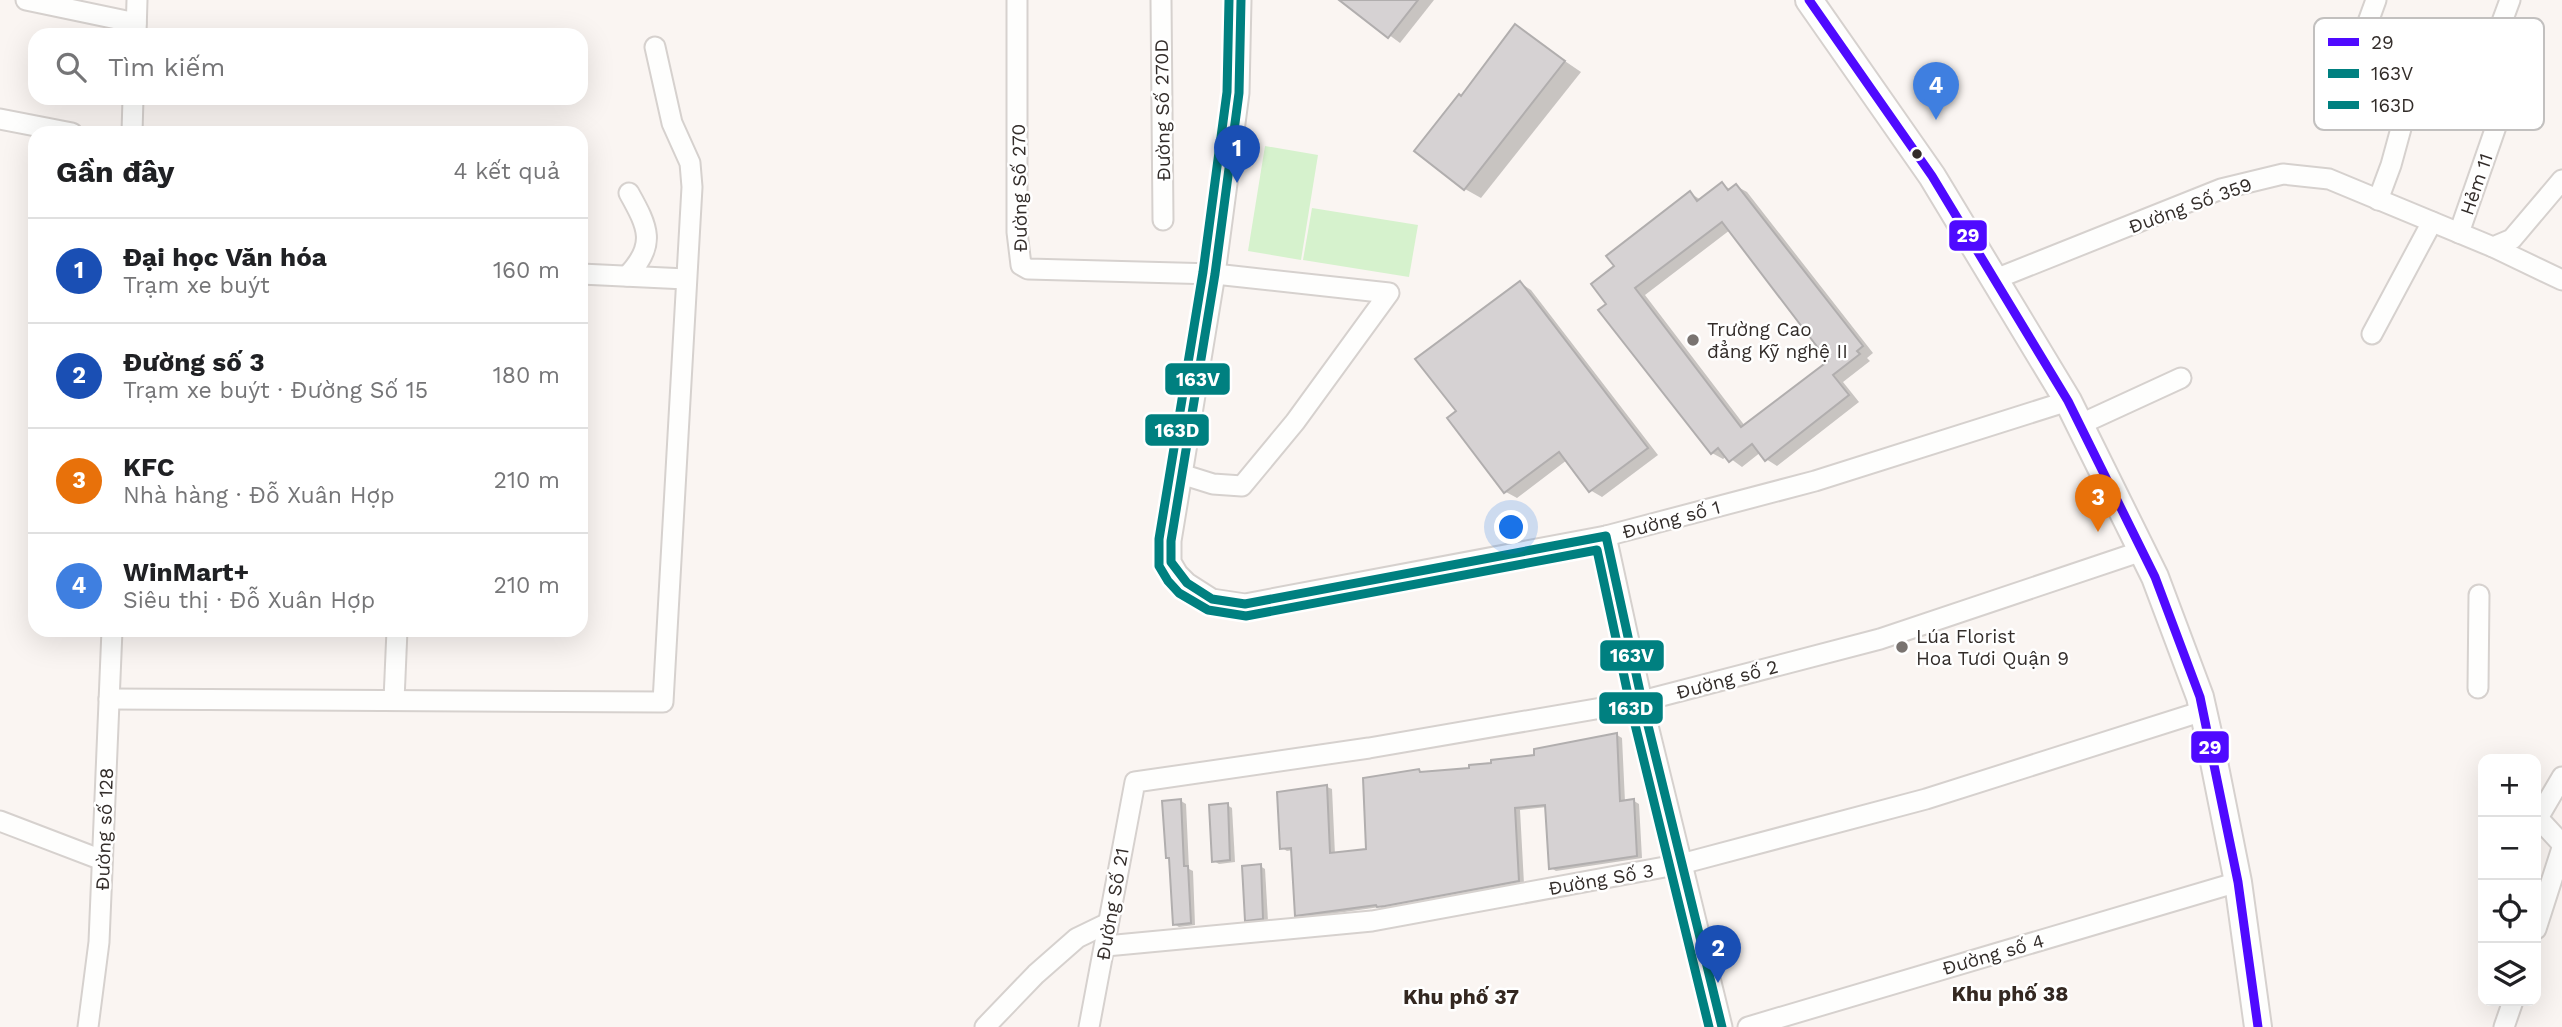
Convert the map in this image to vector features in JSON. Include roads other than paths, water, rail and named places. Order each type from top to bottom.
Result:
[{"type":"main road","points":[[1809,0],[1933,176],[2068,401],[2155,577],[2203,711],[2238,882],[2258,1027]]},
{"type":"street","points":[[26,0],[132,28]]},
{"type":"street","points":[[136,28],[137,0]]},
{"type":"street","name":"Đường Số 270","points":[[1017,0],[1017,232],[1021,265],[1028,269],[1215,274]]},
{"type":"street","name":"Đường Số 270D","points":[[1161,0],[1163,220]]},
{"type":"street","points":[[1215,274],[1389,293],[1295,422],[1242,486],[1213,484],[1181,474],[1215,274],[1239,93],[1241,0]]},
{"type":"street","points":[[2369,18],[2376,0]]},
{"type":"street","points":[[2503,18],[2510,0]]},
{"type":"street","points":[[109,699],[663,702],[692,187],[690,163],[672,123],[655,47]]},
{"type":"street","points":[[132,126],[133,105]]},
{"type":"street","points":[[0,119],[36,126]]},
{"type":"street","points":[[2378,200],[2401,130]]},
{"type":"street","name":"Hẻm 11","points":[[2459,233],[2495,130]]},
{"type":"street","name":"Đường Số 359","points":[[1993,280],[2221,189],[2283,174],[2329,179],[2493,247],[2562,280]]},
{"type":"street","points":[[2493,247],[2512,239],[2562,180]]},
{"type":"street","points":[[626,276],[639,263],[647,242],[646,227],[629,193]]},
{"type":"street","points":[[2372,334],[2432,222]]},
{"type":"street","points":[[588,274],[686,279]]},
{"type":"street","points":[[2081,424],[2181,378]]},
{"type":"street","name":"Đường số 1","points":[[1181,474],[1171,541],[1171,562],[1187,583],[1212,599],[1245,604],[1606,536],[1815,481],[2068,401]]},
{"type":"street","points":[[1606,536],[1642,701],[1722,1027]]},
{"type":"street","name":"Đường số 2","points":[[1135,782],[1369,748],[1642,701],[1880,639],[2142,551]]},
{"type":"street","points":[[2478,688],[2479,595]]},
{"type":"street","name":"Đường số 128","points":[[88,1027],[99,942],[112,637]]},
{"type":"street","points":[[394,700],[397,637]]},
{"type":"street","name":"Đường Số 3","points":[[1105,946],[1372,921],[1681,864],[1926,799],[2203,711]]},
{"type":"street","points":[[2541,913],[2562,846],[2538,818],[2562,777]]},
{"type":"street","name":"Đường Số 21","points":[[1089,1027],[1135,782]]},
{"type":"street","points":[[0,821],[102,860]]},
{"type":"street","name":"Đường số 4","points":[[1748,1027],[2238,882]]},
{"type":"street","points":[[985,1027],[1036,974],[1077,938],[1108,923]]},
{"type":"street","points":[[2504,1027],[2511,1006]]},
{"type":"place","name":"WinMart+","points":[[1936,120]]},
{"type":"place","name":"Đại học Văn hóa","points":[[1237,183]]},
{"type":"place","name":"Trường Cao đẳng Kỹ nghệ II","points":[[1693,340]]},
{"type":"place","name":"KFC","points":[[2098,532]]},
{"type":"place","name":"Lúa Florist Hoa Tươi Quận 9","points":[[1902,647]]},
{"type":"place","name":"Đường số 3","points":[[1718,983]]},
{"type":"district","name":"Khu phố 38","points":[[2010,994]]},
{"type":"district","name":"Khu phố 37","points":[[1461,997]]}]
